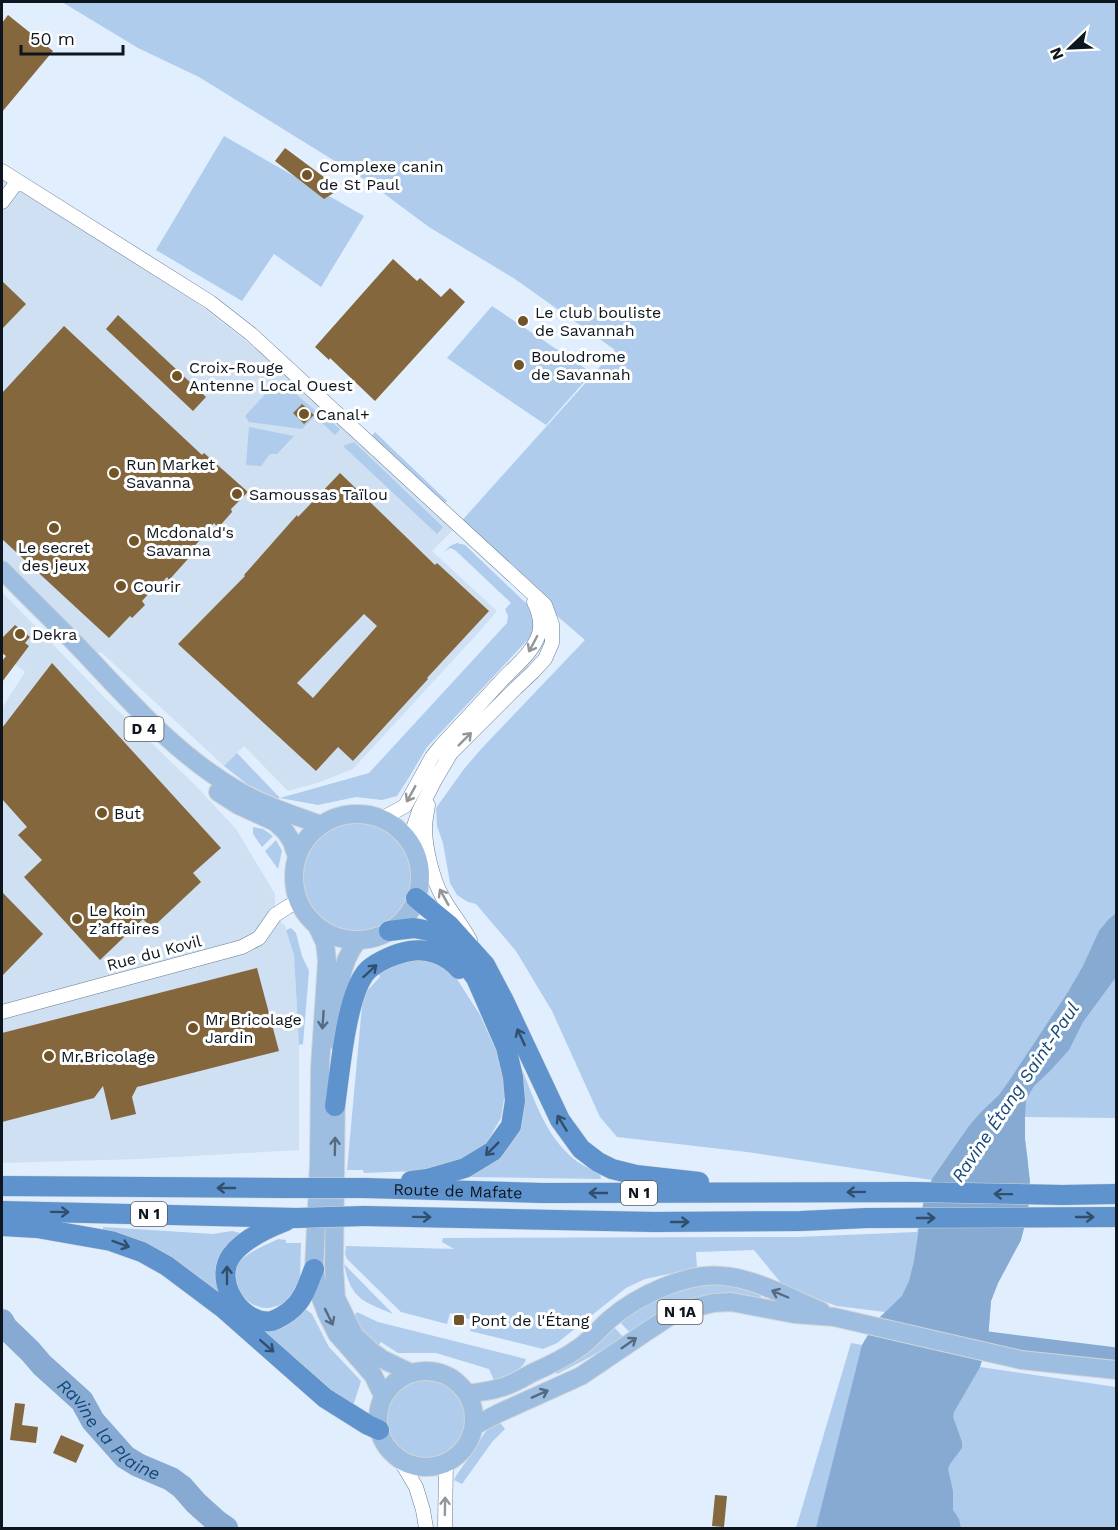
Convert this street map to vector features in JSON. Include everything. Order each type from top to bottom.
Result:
[{"type":"highway","points":[[416,898],[449,925],[485,965],[560,1120],[581,1149],[598,1162],[612,1169],[636,1175],[810,1193]]},
{"type":"highway","points":[[364,1188],[427,1179],[465,1168],[493,1151],[511,1126],[514,1101],[513,1077],[506,1047],[476,978],[465,963],[442,939],[430,931],[414,928],[389,931]]},
{"type":"highway","points":[[335,1106],[346,1028],[355,992],[369,969],[400,953],[416,950],[437,953],[454,963],[483,995]]},
{"type":"highway","name":"Route de Mafate","points":[[2,1186],[364,1188],[542,1193],[1116,1194]]},
{"type":"highway","name":"Route de Mafate","points":[[2,1211],[297,1218],[364,1216],[654,1222],[1116,1217]]},
{"type":"highway","points":[[297,1218],[262,1231],[232,1254],[224,1276],[227,1286],[232,1297],[247,1314],[260,1320],[273,1321],[291,1310],[303,1297],[314,1269]]},
{"type":"highway","points":[[2,1226],[37,1228],[111,1241],[142,1252],[167,1266],[223,1308],[325,1398],[379,1430]]},
{"type":"main road","name":"D 4","points":[[2,570],[181,752],[239,791],[292,815],[321,825]]},
{"type":"main road","name":"D 4","points":[[2,582],[152,737],[218,793],[275,822],[292,842],[297,857]]},
{"type":"main road","points":[[356,814],[381,819],[398,830],[416,856],[420,877],[416,898],[406,917],[379,936],[358,940],[326,933],[303,911],[299,902],[294,879],[297,857],[306,839],[321,825],[332,819],[356,814]]},
{"type":"main road","points":[[317,926],[325,943],[327,961],[320,1067],[319,1163],[314,1269],[320,1296],[337,1334],[373,1374],[383,1396]]},
{"type":"main road","points":[[358,940],[344,966],[340,981],[335,1106],[334,1267],[336,1298],[354,1335],[382,1359],[411,1373]]},
{"type":"main road","name":"N 1A","points":[[467,1394],[505,1386],[558,1361],[581,1346],[610,1318],[637,1300],[658,1290],[697,1277],[721,1275],[737,1278],[770,1289],[834,1317]]},
{"type":"main road","name":"N 1A","points":[[474,1425],[581,1376],[672,1315],[713,1303],[731,1302],[794,1314],[834,1317],[1021,1360],[1116,1370]]},
{"type":"main road","points":[[424,1370],[436,1372],[448,1376],[467,1394],[472,1404],[474,1425],[465,1448],[456,1457],[435,1467],[423,1468],[400,1460],[390,1452],[379,1430],[377,1418],[383,1396],[400,1378],[424,1370]]},
{"type":"street","points":[[2,171],[210,302],[251,334],[544,605],[552,624],[552,643],[544,659],[451,753],[419,811],[413,829],[411,846]]},
{"type":"street","points":[[2,202],[17,182]]},
{"type":"street","points":[[381,819],[405,806],[440,747],[533,648],[540,631],[539,613],[527,590]]},
{"type":"street","points":[[431,787],[425,827],[426,843],[433,871],[441,896],[460,922],[485,965]]},
{"type":"street","name":"Rue du Kovil","points":[[2,1012],[242,947],[259,938],[275,915],[299,902]]},
{"type":"street","points":[[400,1460],[416,1487],[426,1528]]},
{"type":"street","points":[[445,1528],[446,1463]]},
{"type":"shaded area","points":[[62,2],[1116,2],[1116,1118],[1025,1117],[1028,1161],[1021,1240],[991,1301],[988,1339],[980,1367],[1116,1387],[1116,1528],[796,1528],[851,1343],[862,1345],[877,1320],[885,1312],[837,1306],[785,1288],[754,1250],[696,1252],[697,1268],[645,1279],[626,1288],[557,1343],[543,1349],[470,1331],[472,1320],[450,1313],[447,1324],[401,1312],[347,1259],[346,1246],[454,1249],[442,1242],[443,1238],[798,1237],[917,1232],[925,1196],[932,1180],[747,1152],[617,1137],[600,1117],[552,1011],[516,951],[476,904],[457,895],[450,883],[443,843],[437,826],[436,808],[482,748],[585,640],[527,590],[458,525],[615,350],[515,279],[429,227],[367,181],[199,77],[138,48]]},
{"type":"shaded area","points":[[224,136],[364,216],[321,287],[274,254],[242,301],[156,250]]},
{"type":"shaded area","points":[[2,177],[166,278],[256,349],[458,525],[432,551],[497,611],[353,769],[288,791],[244,746],[224,766],[101,652],[93,655],[2,560]]},
{"type":"shaded area","name":"Boulodrome de Savannah","points":[[492,306],[592,373],[546,425],[447,358]]},
{"type":"shaded area","points":[[280,386],[288,387],[318,413],[302,429],[249,422],[245,416],[270,389]]},
{"type":"shaded area","points":[[324,416],[340,429],[335,435],[320,421]]},
{"type":"shaded area","points":[[249,427],[294,436],[277,454],[270,454],[261,466],[246,465]]},
{"type":"shaded area","points":[[375,432],[447,501],[443,505],[371,437]]},
{"type":"shaded area","points":[[354,442],[443,527],[437,534],[343,446]]},
{"type":"shaded area","points":[[457,543],[465,545],[531,608],[536,631],[427,747],[397,796],[382,800],[356,797],[318,805],[280,798],[369,773],[507,623],[508,616],[505,609],[511,603],[455,550],[450,548],[444,552],[450,546]]},
{"type":"shaded area","points":[[2,592],[236,829],[275,894],[275,915],[285,926],[294,955],[299,1045],[299,1150],[137,1159],[2,1163],[2,708],[25,672],[2,653]]},
{"type":"shaded area","points":[[237,753],[280,798],[277,799],[247,784],[224,766]]},
{"type":"shaded area","points":[[356,821],[377,825],[396,837],[408,856],[412,877],[408,898],[396,917],[377,929],[356,933],[335,929],[316,917],[304,898],[300,877],[304,856],[316,837],[335,825]]},
{"type":"shaded area","points":[[253,827],[263,829],[273,836],[262,847],[253,834]]},
{"type":"shaded area","points":[[276,840],[282,851],[278,869],[265,851]]},
{"type":"shaded area","points":[[291,928],[296,933],[309,971],[303,1044],[299,1045],[294,955],[286,930]]},
{"type":"shaded area","points":[[432,960],[455,976],[480,1015],[499,1057],[506,1087],[501,1118],[487,1142],[467,1159],[441,1170],[364,1173],[363,1170],[347,1170],[363,995],[380,977],[378,970],[393,961]]},
{"type":"shaded area","points":[[519,1061],[539,1111],[557,1142],[569,1155],[600,1173],[601,1179],[470,1177],[469,1173],[493,1159]]},
{"type":"shaded area","points":[[103,1227],[213,1234],[232,1231],[245,1234],[223,1299],[103,1232]]},
{"type":"shaded area","points":[[278,1239],[286,1240],[286,1243],[301,1243],[300,1279],[294,1289],[294,1298],[275,1307],[260,1307],[246,1300],[241,1294],[237,1287],[235,1271],[245,1256]]},
{"type":"shaded area","points":[[344,1264],[393,1314],[373,1306],[354,1292]]},
{"type":"shaded area","points":[[713,1280],[762,1293],[759,1302],[734,1297],[631,1334],[620,1322],[665,1292]]},
{"type":"shaded area","points":[[304,1308],[312,1314],[329,1347],[361,1381],[353,1406],[293,1356],[251,1327]]},
{"type":"shaded area","points":[[357,1312],[378,1322],[526,1359],[517,1370],[494,1380],[489,1369],[436,1353],[398,1353],[381,1342],[377,1347],[360,1330],[353,1317]]},
{"type":"shaded area","points":[[614,1327],[624,1338],[557,1374],[555,1371]]},
{"type":"shaded area","points":[[425,1379],[441,1382],[454,1391],[463,1404],[466,1420],[463,1436],[454,1449],[441,1458],[425,1461],[409,1458],[396,1449],[387,1436],[384,1420],[387,1404],[396,1391],[409,1382]]},
{"type":"shaded area","points":[[498,1420],[505,1429],[492,1442],[462,1484],[454,1480],[484,1434]]},
{"type":"water","name":"Ravine Étang Saint-Paul","points":[[1116,913],[1116,977],[1083,1022],[1069,1050],[1034,1086],[1026,1100],[1025,1139],[1030,1181],[1028,1213],[1021,1240],[991,1301],[988,1339],[980,1367],[953,1417],[962,1448],[948,1469],[953,1491],[953,1510],[959,1519],[961,1528],[816,1528],[862,1345],[877,1320],[902,1296],[909,1281],[925,1196],[932,1179],[969,1126],[999,1095],[1009,1081],[1068,992],[1099,931]]},
{"type":"building","points":[[8,15],[53,51],[2,112],[2,23]]},
{"type":"building","name":"Complexe canin de St Paul","points":[[285,148],[340,189],[324,199],[275,161]]},
{"type":"building","points":[[393,259],[417,281],[420,278],[441,297],[450,288],[465,302],[375,401],[330,358],[329,360],[315,347]]},
{"type":"building","points":[[2,281],[26,304],[2,329]]},
{"type":"building","points":[[118,315],[206,397],[193,411],[106,329]]},
{"type":"building","name":"Run Market Savanna","points":[[64,326],[202,455],[204,453],[248,492],[231,509],[232,512],[218,528],[214,523],[193,548],[196,550],[169,580],[167,577],[157,588],[154,588],[142,601],[145,605],[132,618],[130,616],[109,638],[2,539],[2,393]]},
{"type":"building","name":"Canal+","points":[[302,404],[314,415],[304,424],[293,413]]},
{"type":"building","points":[[340,473],[435,565],[437,563],[489,611],[353,761],[338,747],[316,771],[178,644],[245,576],[297,515],[298,517]],"holes":[[[364,614],[377,626],[313,698],[297,683]]]},
{"type":"building","points":[[15,625],[30,637],[25,643],[29,646],[2,682],[2,661],[6,656],[2,653],[2,638]]},
{"type":"building","name":"But","points":[[52,663],[221,848],[193,873],[201,882],[152,928],[143,919],[100,960],[24,877],[42,860],[18,835],[27,827],[2,799],[2,728]]},
{"type":"building","points":[[2,892],[43,934],[2,976]]},
{"type":"building","points":[[257,968],[279,1051],[137,1087],[132,1097],[136,1114],[111,1120],[103,1086],[94,1098],[2,1122],[2,1033]]},
{"type":"building","points":[[15,1403],[25,1404],[22,1425],[38,1427],[36,1443],[10,1440]]},
{"type":"building","points":[[61,1435],[84,1445],[76,1463],[53,1453]]},
{"type":"building","points":[[715,1495],[727,1496],[724,1527],[712,1526]]},
{"type":"waterway","name":"Ravine la Plaine","points":[[2,1321],[42,1365],[82,1401],[93,1421],[125,1457],[171,1479],[226,1528]]},
{"type":"waterway","points":[[988,1339],[1116,1355]]},
{"type":"place","name":"Complexe canin de St Paul","points":[[307,175]]},
{"type":"place","name":"Le club bouliste de Savannah","points":[[523,321]]},
{"type":"place","name":"Boulodrome de Savannah","points":[[519,365]]},
{"type":"place","name":"Croix-Rouge Antenne Local Ouest","points":[[177,376]]},
{"type":"place","name":"Canal+","points":[[304,414]]},
{"type":"place","name":"Run Market Savanna","points":[[114,473]]},
{"type":"place","name":"Samoussas Taïlou","points":[[237,494]]},
{"type":"place","name":"Le secret des jeux","points":[[54,528]]},
{"type":"place","name":"Mcdonald's Savanna","points":[[134,541]]},
{"type":"place","name":"Courir","points":[[121,586]]},
{"type":"place","name":"Dekra","points":[[20,634]]},
{"type":"place","name":"But","points":[[102,813]]},
{"type":"place","name":"Le koin z’affaires","points":[[77,919]]},
{"type":"place","name":"Mr Bricolage Jardin","points":[[193,1028]]},
{"type":"place","name":"Mr.Bricolage","points":[[49,1056]]},
{"type":"place","name":"Pont de l'Étang","points":[[459,1320]]}]
